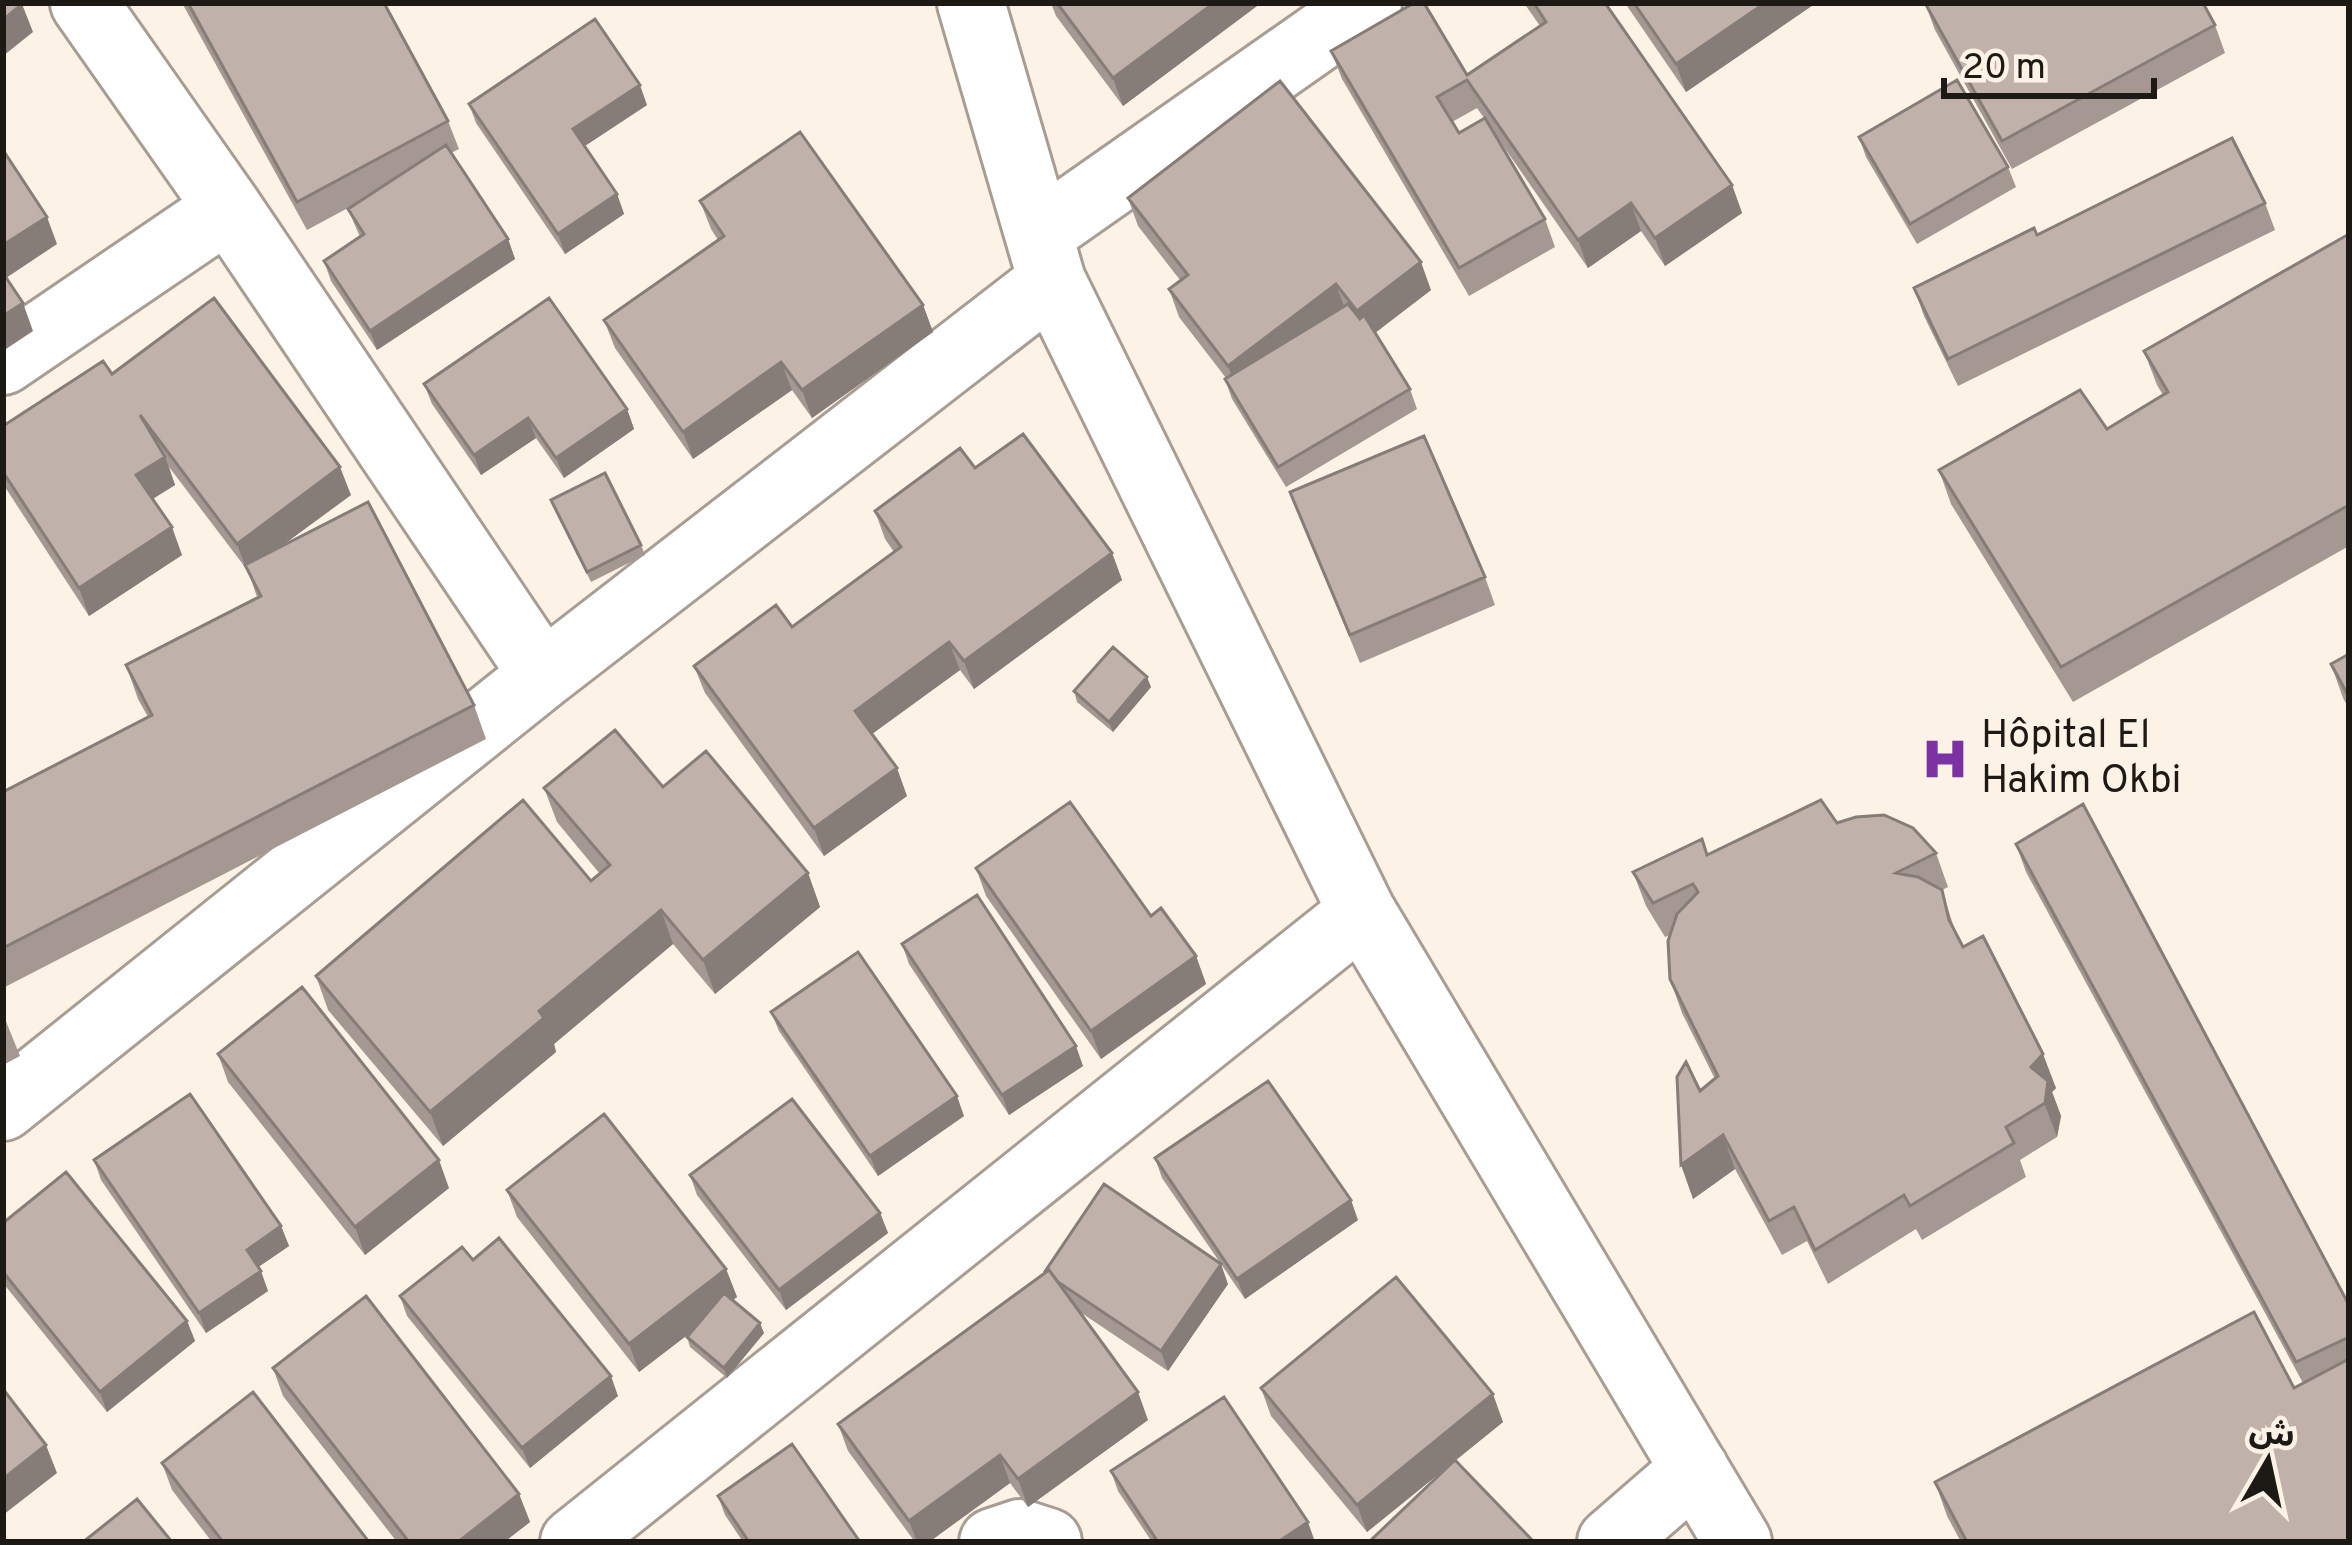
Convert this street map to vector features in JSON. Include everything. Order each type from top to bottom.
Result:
[{"type":"street","points":[[84,3],[543,675]]},
{"type":"street","points":[[971,3],[1046,257],[1362,912],[1738,1542]]},
{"type":"street","points":[[3,1107],[543,675],[1046,257],[1368,3]]},
{"type":"street","points":[[3,361],[228,208]]},
{"type":"street","points":[[574,1542],[1362,912]]},
{"type":"street","points":[[1611,1542],[1694,1469]]},
{"type":"street","points":[[993,1542],[1020,1533],[1048,1542]]},
{"type":"building","points":[[3,3],[22,3],[22,4],[3,20]]},
{"type":"building","points":[[188,3],[384,3],[448,121],[297,202]]},
{"type":"building","points":[[1057,3],[1214,3],[1113,78]]},
{"type":"building","points":[[1414,3],[1424,3],[1467,75],[1546,22],[1534,3],[1605,3],[1732,185],[1655,238],[1631,203],[1578,240],[1467,80],[1437,97],[1459,133],[1485,118],[1545,219],[1459,268],[1331,51]]},
{"type":"building","points":[[1634,3],[1765,3],[1676,64]]},
{"type":"building","points":[[1925,3],[2203,3],[2215,25],[2002,141]]},
{"type":"building","points":[[595,19],[640,85],[573,129],[617,194],[558,234],[469,104]]},
{"type":"building","points":[[1957,80],[2008,167],[1910,224],[1859,137]]},
{"type":"building","points":[[1280,81],[1421,262],[1357,311],[1336,284],[1228,366],[1169,289],[1188,275],[1128,198]]},
{"type":"building","points":[[800,132],[923,305],[802,390],[781,362],[683,432],[604,320],[724,236],[700,201]]},
{"type":"building","points":[[2232,138],[2265,203],[1948,359],[1914,288],[2034,228],[2037,235]]},
{"type":"building","points":[[446,145],[508,239],[370,331],[324,261],[364,234],[348,209]]},
{"type":"building","points":[[3,150],[47,217],[3,245]]},
{"type":"building","points":[[2349,234],[2349,505],[2061,667],[1939,470],[2080,390],[2107,429],[2168,392],[2144,351]]},
{"type":"building","points":[[3,273],[23,303],[3,316]]},
{"type":"building","points":[[214,298],[340,467],[237,544],[140,415],[165,457],[136,475],[172,527],[79,588],[3,472],[3,426],[103,361],[112,374]]},
{"type":"building","points":[[549,298],[627,409],[556,458],[528,418],[474,455],[424,384]]},
{"type":"building","points":[[1348,304],[1360,319],[1364,315],[1410,389],[1278,467],[1225,379]]},
{"type":"building","points":[[1023,434],[1112,553],[964,661],[949,642],[855,711],[897,768],[814,828],[694,666],[776,605],[792,627],[901,547],[875,511],[960,448],[975,468]]},
{"type":"building","points":[[1424,436],[1485,577],[1350,635],[1290,492]]},
{"type":"building","points":[[605,473],[641,545],[587,572],[551,500]]},
{"type":"building","points":[[368,502],[474,705],[3,948],[3,792],[152,715],[126,665],[261,596],[245,565]]},
{"type":"building","points":[[1113,647],[1147,677],[1109,722],[1074,691]]},
{"type":"building","points":[[2349,654],[2349,697],[2331,664]]},
{"type":"building","points":[[615,730],[663,787],[706,751],[808,873],[703,960],[661,910],[539,1011],[544,1018],[430,1112],[316,976],[523,800],[591,881],[610,865],[544,788]]},
{"type":"building","points":[[1821,800],[1837,823],[1884,815],[1913,828],[1936,853],[1896,873],[1918,877],[1942,890],[1949,920],[1963,947],[1983,936],[2043,1054],[2031,1067],[2048,1081],[2045,1103],[2006,1127],[2014,1143],[1910,1206],[1904,1195],[1815,1250],[1794,1207],[1769,1221],[1723,1135],[1681,1165],[1677,1077],[1686,1062],[1700,1091],[1718,1076],[1670,979],[1668,941],[1677,914],[1698,892],[1693,884],[1653,903],[1633,872],[1702,839],[1707,855]]},
{"type":"building","points":[[1070,802],[1151,916],[1161,908],[1196,956],[1091,1031],[976,868]]},
{"type":"building","points":[[2083,804],[2349,1305],[2349,1337],[2296,1362],[2016,844]]},
{"type":"building","points":[[977,895],[1076,1046],[1002,1095],[902,944]]},
{"type":"building","points":[[858,952],[957,1096],[870,1156],[771,1012]]},
{"type":"building","points":[[302,987],[439,1160],[355,1227],[218,1054]]},
{"type":"building","points":[[1268,1081],[1351,1200],[1237,1279],[1155,1158]]},
{"type":"building","points":[[190,1094],[281,1226],[247,1250],[261,1271],[199,1313],[94,1160]]},
{"type":"building","points":[[792,1099],[880,1213],[779,1290],[690,1175]]},
{"type":"building","points":[[604,1114],[726,1269],[629,1344],[507,1190]]},
{"type":"building","points":[[66,1172],[187,1321],[100,1392],[3,1272],[3,1223]]},
{"type":"building","points":[[1104,1184],[1221,1264],[1161,1351],[1058,1282],[1049,1270],[1044,1273]]},
{"type":"building","points":[[499,1238],[611,1376],[522,1448],[400,1296],[462,1247],[473,1260]]},
{"type":"building","points":[[1049,1270],[1138,1392],[1018,1479],[1000,1455],[909,1521],[838,1424]]},
{"type":"building","points":[[1396,1277],[1493,1394],[1357,1505],[1261,1388]]},
{"type":"building","points":[[724,1293],[760,1323],[724,1368],[687,1337]]},
{"type":"building","points":[[366,1296],[519,1494],[458,1542],[409,1542],[273,1368]]},
{"type":"building","points":[[2254,1312],[2294,1388],[2349,1359],[2349,1542],[1967,1542],[1935,1482]]},
{"type":"building","points":[[3,1389],[46,1445],[3,1479]]},
{"type":"building","points":[[253,1392],[369,1542],[223,1542],[162,1463]]},
{"type":"building","points":[[1224,1397],[1308,1522],[1278,1542],[1158,1542],[1111,1471]]},
{"type":"building","points":[[792,1444],[860,1542],[749,1542],[718,1496]]},
{"type":"building","points":[[1455,1460],[1534,1542],[1371,1540]]},
{"type":"building","points":[[137,1499],[172,1542],[83,1542]]},
{"type":"place","name":"Hôpital El Hakim Okbi","points":[[1945,759]]}]
